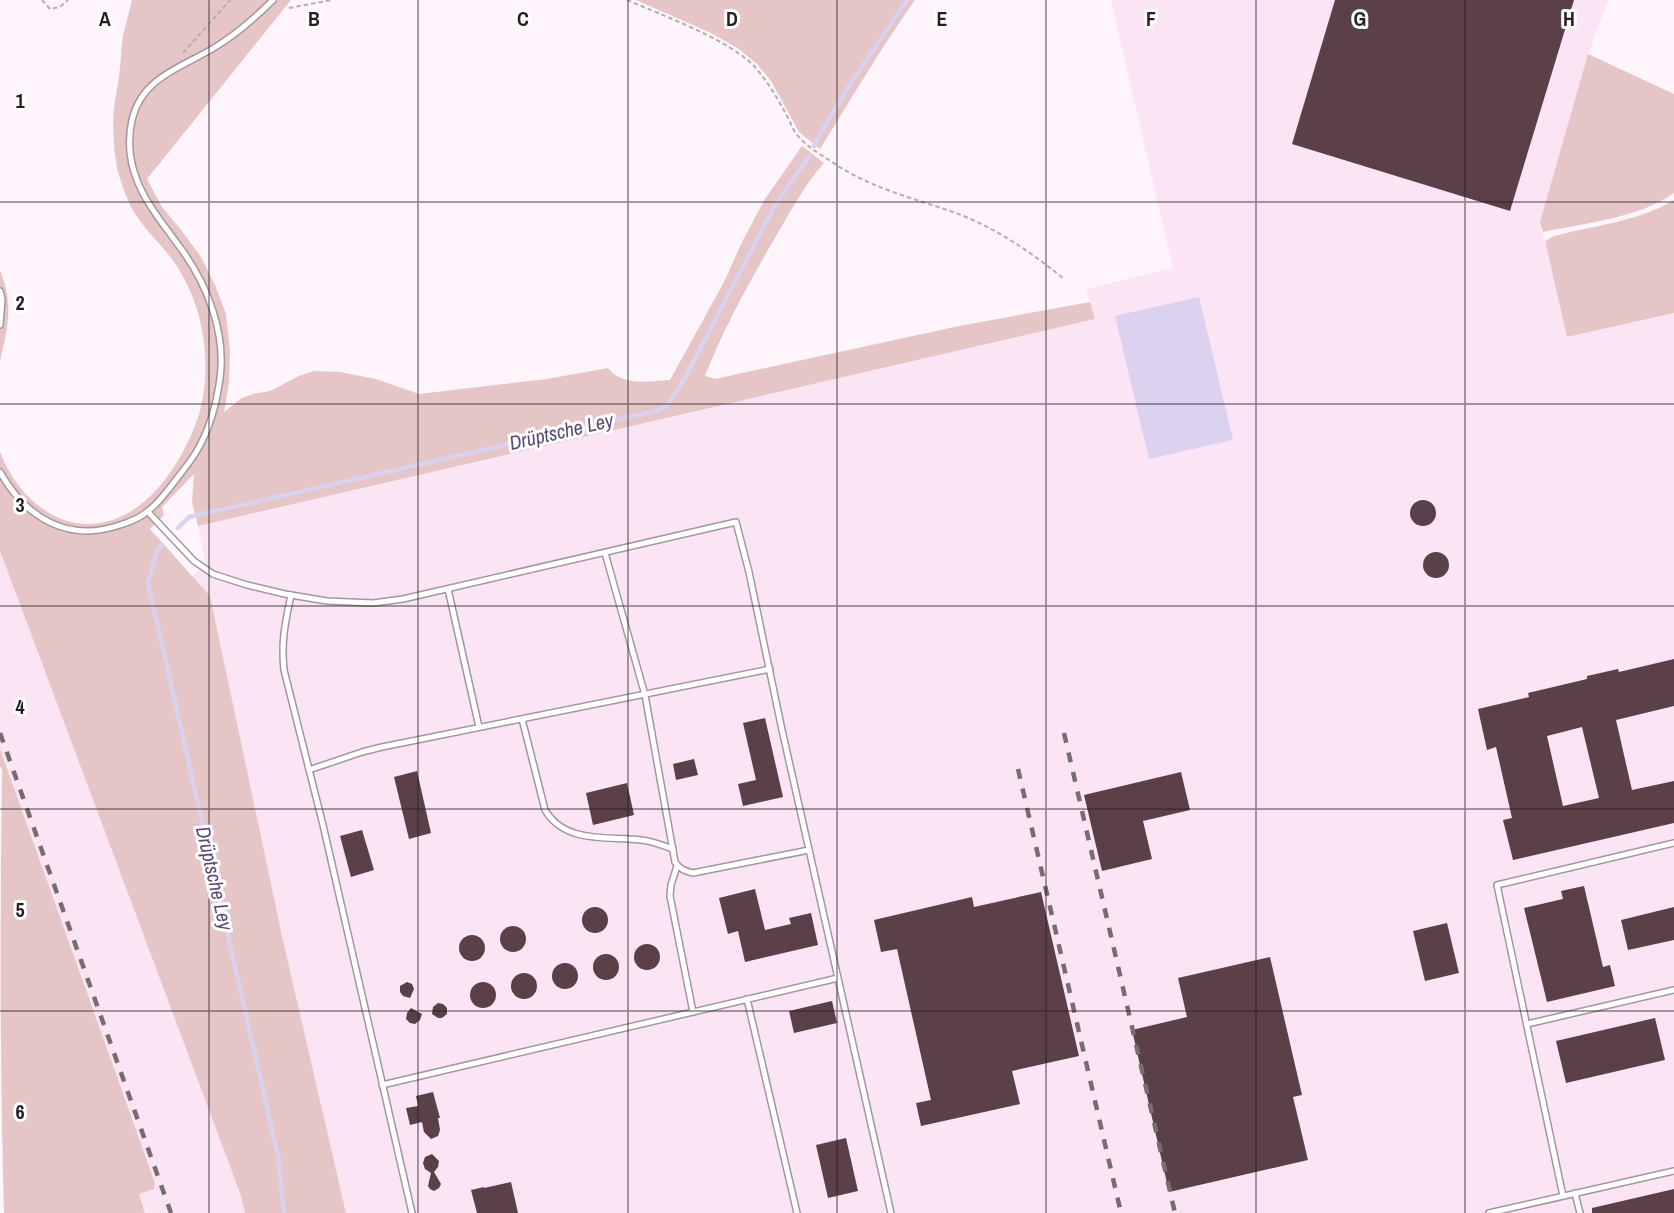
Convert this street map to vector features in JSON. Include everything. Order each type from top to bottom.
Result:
[{"type":"lane","points":[[0,472],[10,489],[39,518],[60,527],[79,531],[102,531],[135,520],[148,512],[199,448],[217,396],[220,376],[221,357],[214,317],[207,294],[183,251],[138,187],[129,143],[132,121],[136,106],[156,81],[219,45],[248,24],[273,0]]},
{"type":"lane","points":[[0,291],[2,299],[0,324]]},
{"type":"lane","points":[[148,512],[194,561],[207,571],[246,585],[291,595],[327,601],[374,603],[448,589],[736,522],[891,1213]]},
{"type":"lane","points":[[605,553],[645,694],[677,866],[693,873],[809,850]]},
{"type":"lane","points":[[448,589],[479,728]]},
{"type":"lane","points":[[291,595],[283,634],[284,670],[412,1213]]},
{"type":"lane","points":[[309,770],[362,752],[770,669]]},
{"type":"lane","points":[[522,719],[545,810],[550,819],[574,834],[641,840],[673,849]]},
{"type":"lane","points":[[1563,1196],[1497,885],[1674,843]]},
{"type":"lane","points":[[677,866],[670,896],[693,1012]]},
{"type":"lane","points":[[382,1085],[838,978]]},
{"type":"lane","points":[[1527,1024],[1674,990]]},
{"type":"lane","points":[[747,999],[797,1213]]},
{"type":"lane","points":[[1489,1213],[1674,1171]]},
{"type":"lane","points":[[1575,1193],[1580,1213]]},
{"type":"path","points":[[42,0],[50,9],[60,7],[68,0]]},
{"type":"path","points":[[183,53],[230,0]]},
{"type":"path","points":[[289,8],[332,0]]},
{"type":"path","points":[[627,0],[735,51],[754,66],[772,90],[802,141],[840,168],[861,180],[981,224],[1027,250],[1064,279]]},
{"type":"shaded area","points":[[132,0],[291,0],[147,179],[162,207],[201,257],[226,314],[230,351],[229,383],[224,412],[242,398],[270,391],[314,371],[340,372],[376,379],[419,394],[547,379],[608,368],[621,378],[637,382],[670,380],[724,282],[765,199],[802,146],[824,163],[798,198],[757,270],[729,322],[705,376],[715,379],[959,326],[1090,302],[1095,319],[198,526],[192,502],[194,474],[162,507],[164,515],[150,529],[210,596],[282,936],[346,1213],[245,1213],[240,1193],[0,551],[0,452],[10,473],[23,491],[39,506],[57,517],[76,523],[97,524],[118,518],[140,505],[160,486],[184,450],[200,411],[204,392],[205,352],[198,313],[183,276],[130,205],[120,179],[116,160],[113,132],[114,108],[123,35]]},
{"type":"shaded area","points":[[636,0],[915,0],[820,149],[799,132],[771,81],[757,64],[739,49],[711,33]]},
{"type":"shaded area","points":[[1111,0],[1608,0],[1588,54],[1540,222],[1567,337],[1674,313],[1674,1213],[346,1213],[282,936],[166,608],[205,562],[198,526],[1095,319],[1086,289],[1173,268]]},
{"type":"shaded area","points":[[1588,54],[1674,94],[1674,193],[1628,214],[1543,232],[1540,222]]},
{"type":"shaded area","points":[[1674,200],[1674,313],[1567,337],[1545,241],[1554,236],[1631,218]]},
{"type":"shaded area","points":[[0,270],[7,294],[8,316],[0,361]]},
{"type":"shaded area","points":[[1199,297],[1233,440],[1149,459],[1115,316]]},
{"type":"shaded area","points":[[0,551],[240,1193],[245,1213],[145,1213],[139,1194],[154,1189],[155,1183],[0,749]]},
{"type":"shaded area","points":[[0,749],[155,1183],[154,1189],[139,1194],[145,1213],[4,1213],[1,992],[2,770]]},
{"type":"building","points":[[1335,0],[1574,0],[1510,211],[1292,144]]},
{"type":"building","points":[[1423,500],[1432,504],[1436,513],[1432,522],[1423,526],[1414,522],[1410,513],[1414,504]]},
{"type":"building","points":[[1436,552],[1445,556],[1449,565],[1445,574],[1436,578],[1427,574],[1423,565],[1427,556]]},
{"type":"building","points":[[1674,659],[1674,706],[1616,720],[1632,790],[1674,781],[1674,823],[1513,860],[1503,820],[1512,818],[1496,747],[1487,750],[1478,709],[1529,697],[1528,693],[1587,679],[1587,676],[1618,669],[1619,672]],"holes":[[[1582,727],[1599,798],[1563,806],[1547,736]]]},
{"type":"building","points":[[765,718],[783,797],[743,806],[738,784],[756,780],[743,723]]},
{"type":"building","points":[[694,759],[698,775],[676,780],[673,764]]},
{"type":"building","points":[[417,771],[431,833],[409,839],[394,777]]},
{"type":"building","points":[[1181,772],[1190,810],[1143,821],[1152,859],[1102,871],[1084,795]]},
{"type":"building","points":[[627,783],[634,815],[593,825],[586,793]]},
{"type":"building","points":[[362,830],[374,870],[351,877],[340,836]]},
{"type":"building","points":[[1584,886],[1603,967],[1610,965],[1615,986],[1547,1002],[1524,908],[1563,899],[1561,891]]},
{"type":"building","points":[[755,889],[765,930],[791,924],[789,918],[811,913],[818,945],[745,962],[738,931],[728,934],[719,898]]},
{"type":"building","points":[[1041,892],[1079,1056],[1012,1071],[1020,1104],[921,1126],[916,1103],[931,1100],[897,949],[881,952],[874,920],[972,897],[974,907]]},
{"type":"building","points":[[595,907],[604,911],[608,920],[604,929],[595,933],[586,929],[582,920],[586,911]]},
{"type":"building","points":[[1674,907],[1674,940],[1628,950],[1621,920]]},
{"type":"building","points":[[1447,923],[1459,973],[1425,981],[1413,931]]},
{"type":"building","points":[[513,926],[522,930],[526,939],[522,948],[513,952],[504,948],[500,939],[504,930]]},
{"type":"building","points":[[472,935],[481,939],[485,948],[481,957],[472,961],[463,957],[459,948],[463,939]]},
{"type":"building","points":[[647,944],[656,948],[660,957],[656,966],[647,970],[638,966],[634,957],[638,948]]},
{"type":"building","points":[[606,954],[615,958],[619,967],[615,976],[606,980],[597,976],[593,967],[597,958]]},
{"type":"building","points":[[1270,957],[1302,1095],[1293,1097],[1308,1160],[1169,1192],[1132,1030],[1187,1017],[1178,978]]},
{"type":"building","points":[[565,963],[574,967],[578,976],[574,985],[565,989],[556,985],[552,976],[556,967]]},
{"type":"building","points":[[524,973],[533,977],[537,986],[533,995],[524,999],[515,995],[511,986],[515,977]]},
{"type":"building","points":[[407,982],[412,984],[414,989],[410,998],[403,996],[400,992],[400,986]]},
{"type":"building","points":[[483,982],[492,986],[496,995],[492,1004],[483,1008],[474,1004],[470,995],[474,986]]},
{"type":"building","points":[[832,1001],[837,1023],[794,1033],[789,1011]]},
{"type":"building","points":[[438,1003],[447,1008],[447,1014],[442,1018],[432,1014],[433,1007]]},
{"type":"building","points":[[411,1008],[422,1014],[420,1020],[415,1024],[406,1019]]},
{"type":"building","points":[[1655,1018],[1665,1060],[1566,1083],[1556,1041]]},
{"type":"building","points":[[433,1092],[440,1118],[438,1118],[440,1130],[438,1136],[431,1139],[424,1132],[422,1122],[410,1125],[406,1108],[418,1106],[416,1096]]},
{"type":"building","points":[[846,1138],[858,1191],[828,1198],[816,1145]]},
{"type":"building","points":[[432,1154],[439,1161],[434,1172],[441,1184],[434,1191],[428,1186],[431,1173],[425,1169],[423,1163],[425,1157]]},
{"type":"building","points":[[511,1182],[518,1213],[477,1213],[471,1190]]},
{"type":"building","points":[[1674,1189],[1674,1213],[1592,1213],[1592,1208]]},
{"type":"waterway","name":"Drüptsche Ley","points":[[814,146],[849,86],[907,0]]},
{"type":"waterway","name":"Drüptsche Ley","points":[[178,528],[189,517],[659,410],[667,406],[687,374],[775,205],[809,156]]},
{"type":"waterway","name":"Drüptsche Ley","points":[[162,545],[157,551],[148,583],[278,1156],[284,1213]]},
{"type":"railway","points":[[0,733],[171,1213]]},
{"type":"railway","points":[[1064,733],[1175,1213]]},
{"type":"railway","points":[[1018,769],[1121,1213]]}]
